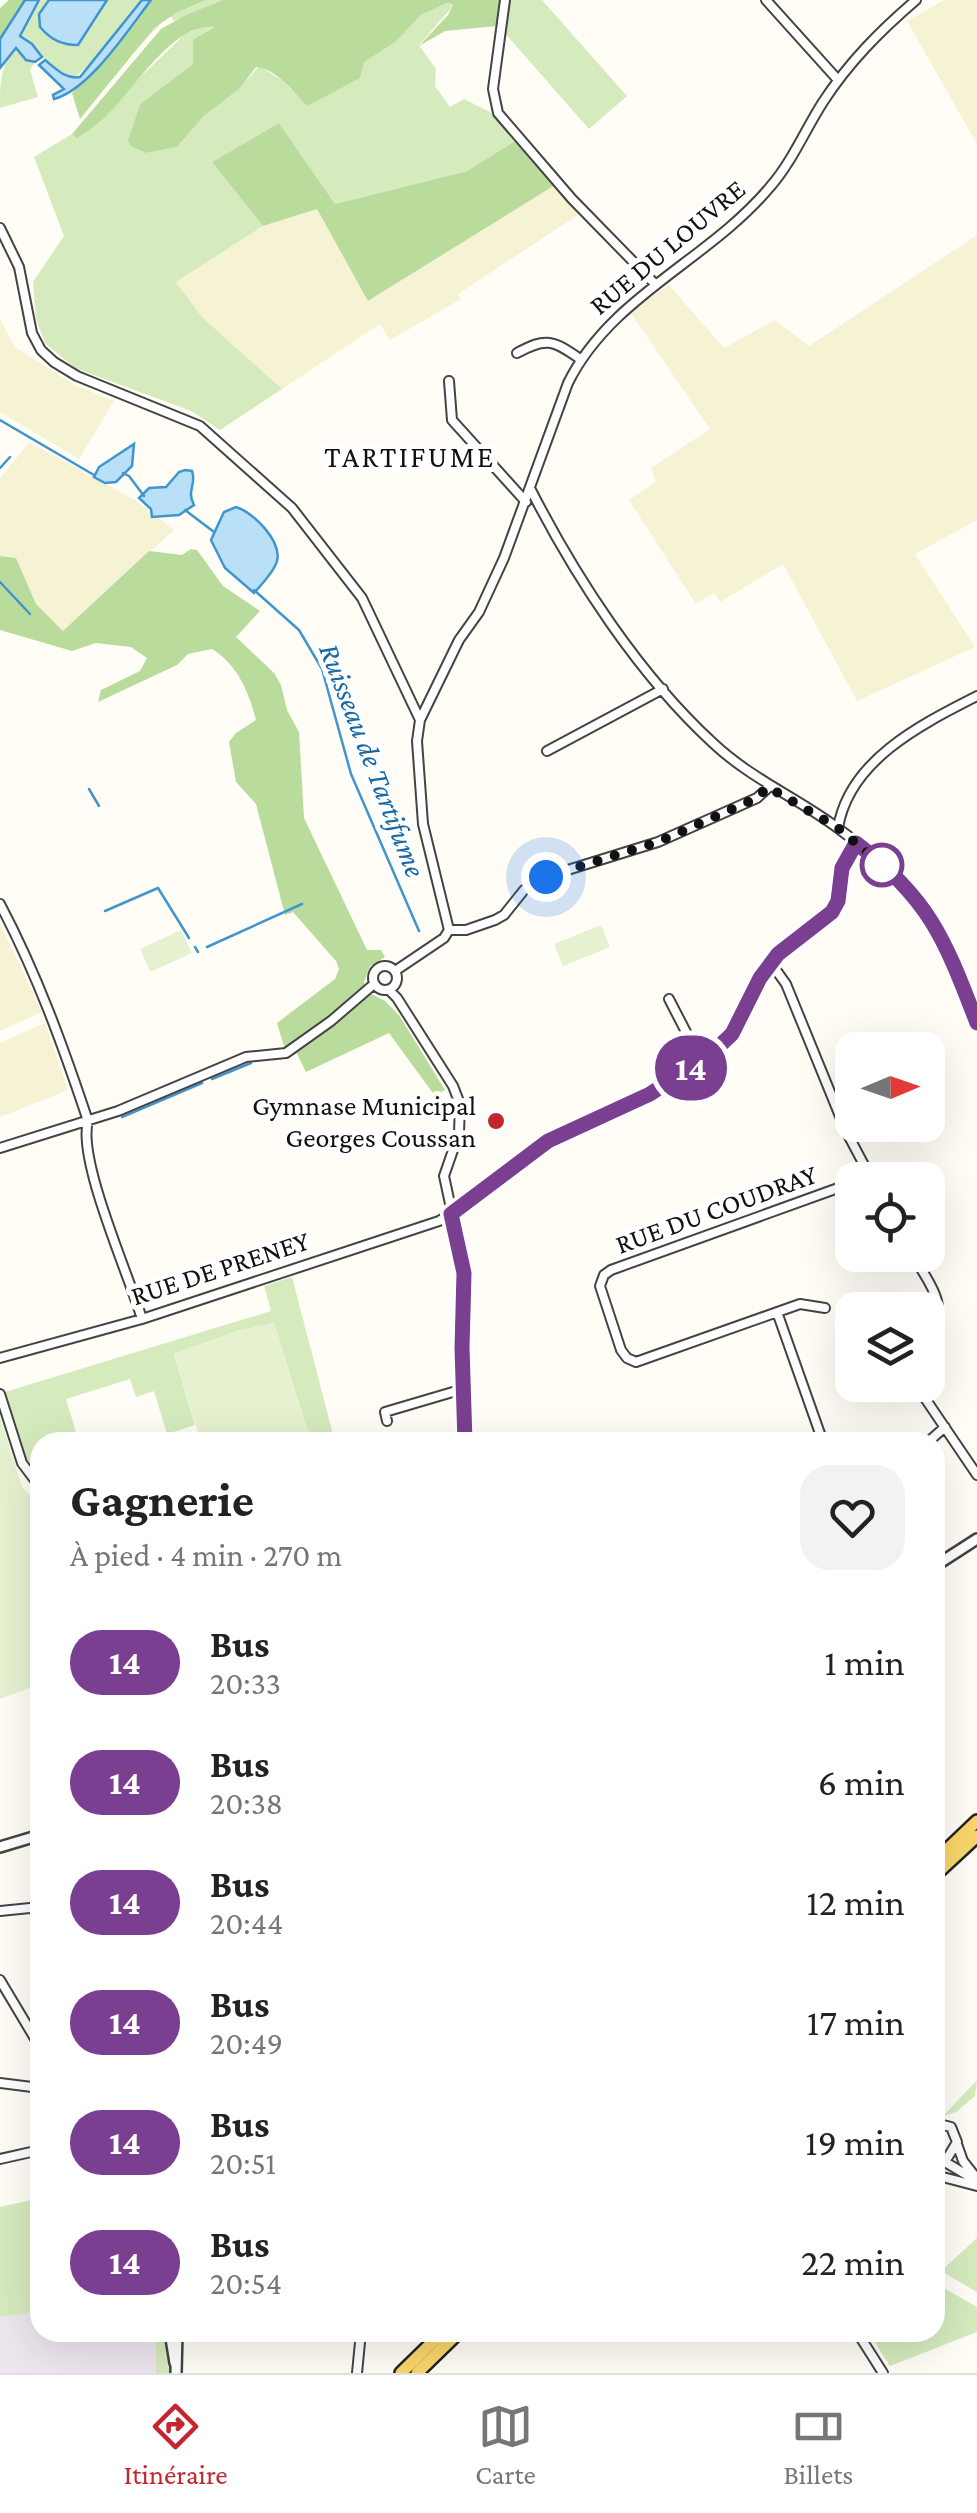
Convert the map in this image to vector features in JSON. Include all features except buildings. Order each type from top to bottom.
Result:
[{"type":"main road","points":[[945,1851],[977,1821]]},
{"type":"main road","points":[[945,1866],[977,1836]]},
{"type":"main road","points":[[401,2373],[430,2342]]},
{"type":"main road","points":[[417,2373],[450,2342]]},
{"type":"street","points":[[505,0],[493,90],[498,113],[572,199],[656,285]]},
{"type":"street","points":[[766,0],[838,80]]},
{"type":"street","name":"RUE DU LOUVRE","points":[[420,720],[459,640],[479,612],[531,490],[554,418],[580,359],[613,319],[732,226],[770,188],[838,80],[872,39],[916,0]]},
{"type":"street","points":[[0,228],[20,267],[32,333],[42,350],[77,376],[200,426],[292,508],[362,598],[420,720],[417,741],[423,824],[449,930],[444,938],[395,971]]},
{"type":"street","points":[[517,353],[537,342],[551,342],[580,359]]},
{"type":"street","points":[[449,381],[452,420],[526,502]]},
{"type":"street","points":[[531,490],[601,608],[663,690],[713,744],[768,787],[838,828],[915,896],[930,914],[949,953],[977,1024]]},
{"type":"street","points":[[547,751],[663,690]]},
{"type":"street","points":[[838,828],[846,800],[877,759],[929,720],[977,696]]},
{"type":"street","points":[[449,930],[466,930],[495,920],[524,890],[546,877],[658,842],[757,798],[768,787]]},
{"type":"street","points":[[856,843],[842,868],[838,901],[832,912],[771,962],[786,984],[860,1162]]},
{"type":"street","points":[[0,904],[54,1017],[88,1121],[84,1134],[102,1208],[142,1318]]},
{"type":"street","name":"RUE DE PRENEY","points":[[0,1358],[142,1318],[439,1221],[548,1141],[650,1094],[701,1061],[732,1034],[771,962]]},
{"type":"street","points":[[389,966],[395,971],[397,982],[389,990],[374,984],[377,969],[389,966]]},
{"type":"street","points":[[0,1148],[88,1121],[246,1057],[286,1052],[374,984]]},
{"type":"street","points":[[389,990],[457,1095],[461,1122],[444,1176],[464,1273],[464,1432]]},
{"type":"street","points":[[669,999],[701,1061]]},
{"type":"street","name":"RUE DU COUDRAY","points":[[825,1308],[800,1304],[636,1362],[621,1350],[600,1293],[600,1282],[611,1270],[835,1189]]},
{"type":"street","points":[[777,1312],[820,1432]]},
{"type":"street","points":[[387,1421],[385,1412],[462,1389]]},
{"type":"street","points":[[0,1394],[22,1463],[30,1474]]},
{"type":"street","points":[[927,1402],[977,1475]]},
{"type":"street","points":[[939,1432],[944,1428]]},
{"type":"street","points":[[945,1560],[977,1539]]},
{"type":"street","points":[[0,1847],[30,1838]]},
{"type":"street","points":[[0,1911],[30,1908]]},
{"type":"street","points":[[0,1980],[30,2030]]},
{"type":"street","points":[[0,2083],[30,2087]]},
{"type":"street","points":[[945,2126],[954,2130],[962,2161],[977,2182]]},
{"type":"street","points":[[945,2156],[952,2154],[957,2142]]},
{"type":"street","points":[[0,2159],[30,2152]]},
{"type":"street","points":[[945,2164],[977,2182]]},
{"type":"street","points":[[945,2177],[977,2182]]},
{"type":"street","points":[[174,2342],[176,2369]]},
{"type":"street","points":[[357,2373],[361,2342]]},
{"type":"street","points":[[863,2342],[883,2373]]},
{"type":"shaded area","points":[[944,0],[977,0],[977,144],[907,21]]},
{"type":"shaded area","points":[[555,185],[581,213],[458,294],[461,299],[390,340],[380,324],[282,389],[202,317],[176,282],[263,226],[317,209],[369,301]]},
{"type":"shaded area","points":[[977,235],[977,520],[915,554],[975,647],[857,701],[783,564],[720,602],[714,593],[696,604],[629,500],[656,481],[651,468],[710,429],[630,312],[669,285],[724,348],[775,320],[809,346]]},
{"type":"shaded area","points":[[0,319],[15,347],[75,385],[114,401],[79,459],[0,412]]},
{"type":"shaded area","points":[[29,442],[135,500],[174,530],[63,631],[36,604],[16,558],[0,556],[0,479]]},
{"type":"shaded area","points":[[0,923],[42,1012],[0,1031]]},
{"type":"shaded area","points":[[45,1023],[68,1090],[0,1117],[0,1043]]},
{"type":"shaded area","points":[[30,2313],[30,2342],[156,2342],[156,2373],[0,2373],[0,2317]]},
{"type":"green space","points":[[9,0],[25,0],[0,39],[0,8]]},
{"type":"green space","points":[[39,0],[49,0],[39,14],[63,44],[78,44],[107,0],[223,0],[174,21],[171,16],[120,67],[102,51],[75,78],[56,69],[19,35]]},
{"type":"green space","points":[[151,0],[205,0],[154,28],[80,119],[72,93]]},
{"type":"green space","points":[[223,0],[501,0],[497,26],[445,31],[419,46],[453,5],[447,3],[421,15],[395,42],[364,62],[360,78],[307,106],[277,76],[256,67],[240,88],[204,116],[177,147],[146,153],[131,146],[128,140],[140,104],[193,64],[193,40],[214,27],[198,29],[183,36],[153,62],[100,122],[77,138],[72,134],[161,29]]},
{"type":"green space","points":[[509,0],[542,0],[627,96],[589,129],[502,30]]},
{"type":"green space","points":[[447,3],[453,6],[419,45],[436,69],[435,86],[450,107],[464,99],[490,112],[515,141],[467,171],[335,204],[279,123],[212,162],[263,226],[176,282],[202,317],[282,389],[220,430],[191,411],[75,368],[45,343],[36,319],[33,282],[64,236],[34,157],[72,134],[78,137],[184,35],[204,26],[214,26],[193,41],[193,64],[140,104],[130,134],[146,153],[177,147],[204,116],[259,66],[282,80],[307,106],[371,55],[383,50],[421,15]]},
{"type":"green space","points":[[18,48],[26,60],[35,62],[30,70],[38,97],[0,108],[4,67]]},
{"type":"green space","points":[[279,123],[335,204],[467,171],[515,141],[555,185],[368,301],[317,209],[263,226],[212,162]]},
{"type":"green space","points":[[197,550],[223,586],[260,611],[236,637],[274,673],[281,685],[287,710],[299,732],[304,818],[367,950],[381,950],[385,957],[370,966],[364,982],[366,991],[385,1001],[399,1015],[445,1090],[435,1096],[389,1033],[306,1072],[296,1052],[286,1053],[277,1023],[335,979],[339,969],[293,912],[285,915],[256,804],[236,782],[229,742],[256,720],[246,689],[228,662],[212,649],[188,654],[177,665],[98,702],[101,690],[140,671],[147,658],[131,647],[96,643],[72,651],[0,630],[0,556],[16,558],[36,604],[63,631],[149,551],[182,555]]},
{"type":"green space","points":[[601,925],[610,947],[563,966],[554,944]]},
{"type":"green space","points":[[181,930],[192,953],[150,972],[140,949]]},
{"type":"green space","points":[[292,1277],[332,1432],[308,1432],[274,1323],[237,1331],[174,1354],[195,1425],[166,1432],[154,1391],[136,1397],[130,1379],[66,1399],[76,1432],[30,1432],[30,1470],[27,1466],[5,1392],[271,1311],[264,1286]]},
{"type":"green space","points":[[274,1323],[308,1432],[198,1432],[174,1354],[237,1331]]},
{"type":"green space","points":[[0,1416],[22,1487],[30,1495],[30,1688],[0,1699]]},
{"type":"green space","points":[[977,2080],[975,2096],[956,2112],[945,2114]]},
{"type":"green space","points":[[30,2200],[30,2313],[0,2317],[0,2207]]},
{"type":"green space","points":[[977,2238],[977,2292],[945,2273],[945,2267]]},
{"type":"green space","points":[[945,2289],[977,2307],[977,2332],[890,2366],[875,2342],[945,2342]]},
{"type":"green space","points":[[156,2342],[169,2342],[171,2373],[156,2373]]},
{"type":"water","points":[[25,0],[39,0],[20,36],[42,57],[35,62],[26,60],[16,48],[0,68],[0,39]]},
{"type":"water","points":[[49,0],[107,0],[78,45],[57,41],[40,27],[39,14]]},
{"type":"water","points":[[142,0],[151,0],[107,57],[81,84],[54,99],[53,95],[64,89],[39,65],[45,60],[65,75],[80,77]]},
{"type":"water","points":[[134,444],[132,466],[116,482],[105,483],[94,477],[99,467]]},
{"type":"water","points":[[185,470],[192,471],[194,505],[179,515],[152,517],[151,509],[139,498],[149,488],[166,487]]},
{"type":"water","points":[[236,507],[265,528],[277,553],[273,570],[254,593],[225,568],[211,540],[224,512]]},
{"type":"waterway","name":"Ruisseau de Tartifume","points":[[0,420],[94,475]]},
{"type":"waterway","points":[[0,468],[10,457]]},
{"type":"waterway","name":"Ruisseau de Tartifume","points":[[123,473],[144,496]]},
{"type":"waterway","name":"Ruisseau de Tartifume","points":[[185,510],[214,532]]},
{"type":"waterway","points":[[0,582],[30,614]]},
{"type":"waterway","name":"Ruisseau de Tartifume","points":[[254,590],[299,630],[322,669],[351,774],[419,931]]},
{"type":"waterway","points":[[89,789],[99,806]]},
{"type":"waterway","points":[[105,911],[158,888],[189,938]]},
{"type":"waterway","points":[[207,947],[302,904]]},
{"type":"waterway","points":[[195,947],[198,952]]},
{"type":"waterway","points":[[292,1053],[344,1016]]},
{"type":"waterway","points":[[212,1079],[251,1063]]},
{"type":"waterway","points":[[122,1117],[202,1083]]},
{"type":"bus line","name":"14","points":[[465,1432],[464,1273],[451,1214],[548,1141],[650,1094],[714,1051],[732,1034],[760,978],[778,954],[832,912],[838,901],[842,868],[856,843],[930,914],[977,1023]]},
{"type":"place","name":"Gymnase Municipal Georges Coussan","points":[[496,1121]]},
{"type":"district","name":"TARTIFUME","points":[[410,456]]},
{"type":"route","points":[[546,877],[658,842],[757,798],[768,787],[838,828],[882,865]]}]
